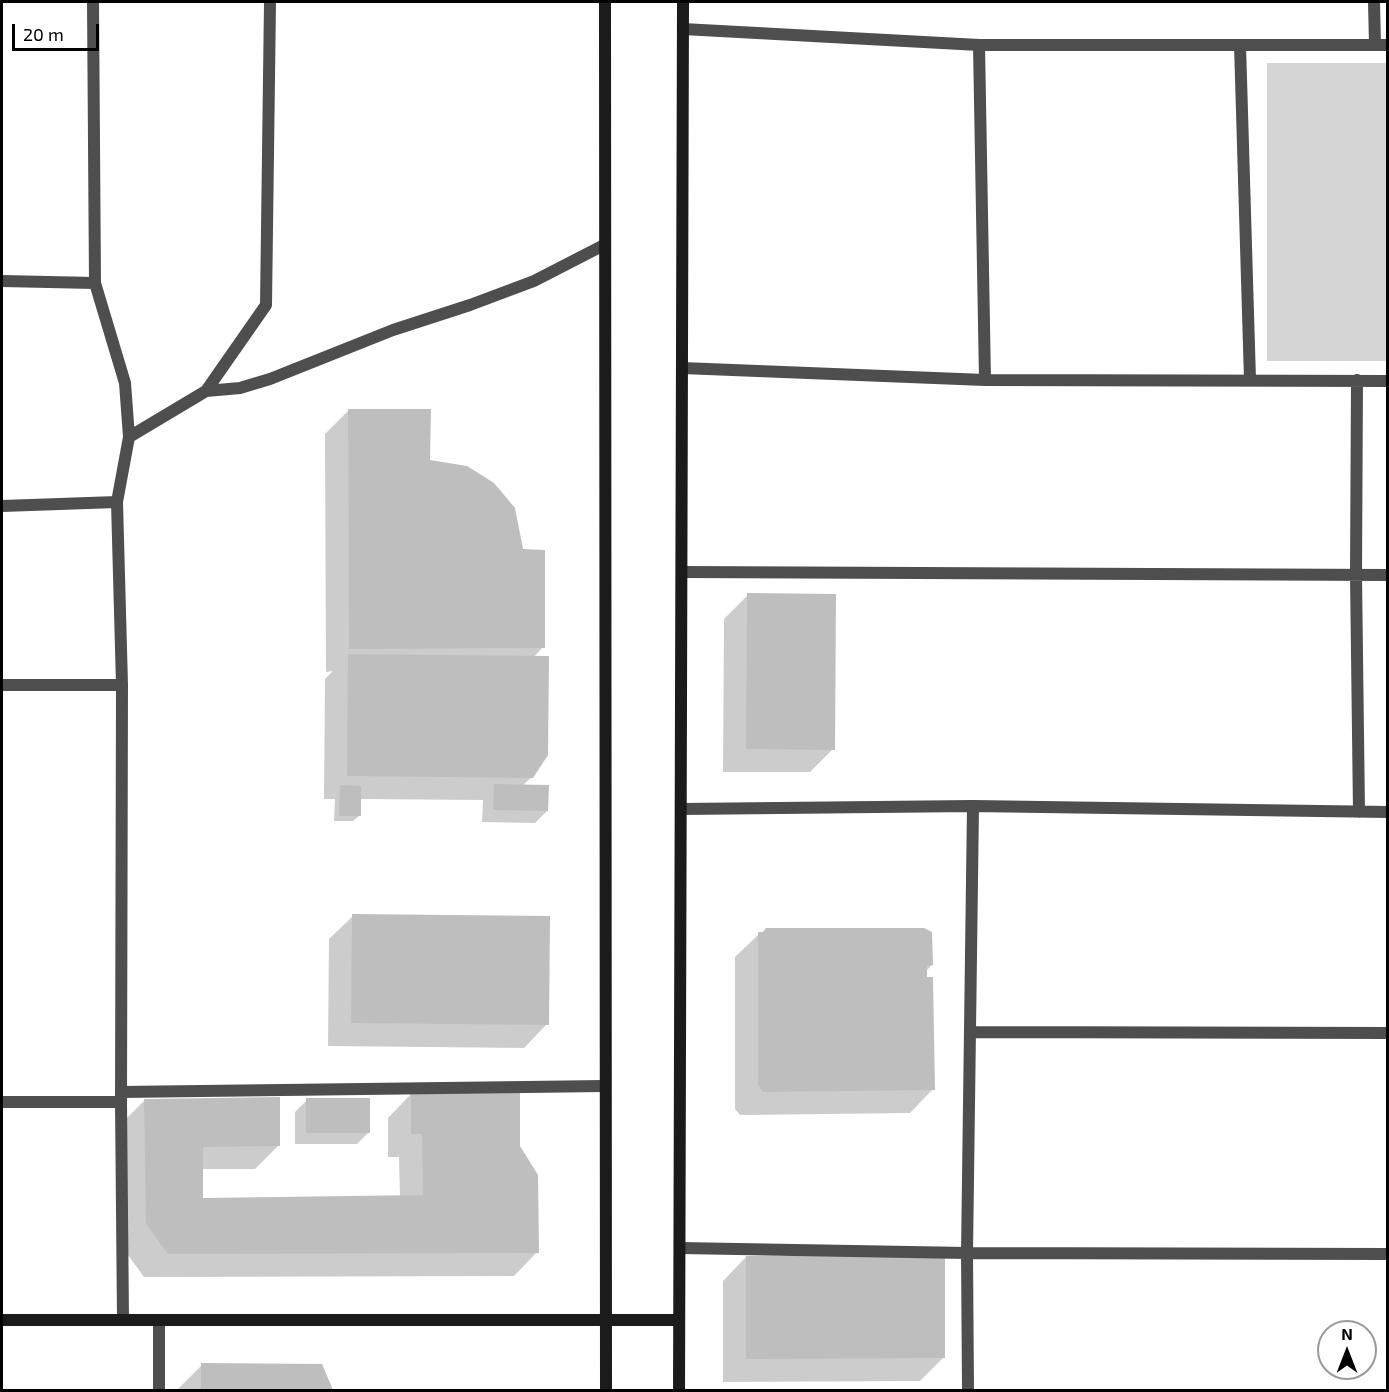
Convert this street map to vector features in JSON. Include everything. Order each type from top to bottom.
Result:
[{"type":"main road","points":[[605,2],[606,1390]]},
{"type":"main road","points":[[679,1390],[683,2]]},
{"type":"main road","points":[[2,1320],[679,1320]]},
{"type":"street","points":[[93,2],[95,283],[125,383],[129,437],[117,502],[122,685],[123,1320]]},
{"type":"street","points":[[129,437],[206,391],[266,305],[270,2]]},
{"type":"street","points":[[683,29],[979,45],[1381,45],[1374,2]]},
{"type":"street","points":[[979,45],[985,380]]},
{"type":"street","points":[[1240,45],[1250,380]]},
{"type":"street","points":[[206,391],[240,388],[393,330],[470,305],[534,281],[604,245]]},
{"type":"street","points":[[2,281],[95,283]]},
{"type":"street","points":[[682,368],[985,380],[1388,381]]},
{"type":"street","points":[[1357,380],[1356,575],[1359,812]]},
{"type":"street","points":[[2,506],[117,502]]},
{"type":"street","points":[[682,572],[1388,575]]},
{"type":"street","points":[[2,685],[122,685]]},
{"type":"street","points":[[968,1390],[967,1253],[973,806]]},
{"type":"street","points":[[681,809],[973,806],[1388,812]]},
{"type":"street","points":[[970,1032],[1388,1033]]},
{"type":"street","points":[[2,1101],[605,1086]]},
{"type":"street","points":[[680,1248],[967,1253],[1388,1254]]},
{"type":"street","points":[[159,1320],[159,1390]]},
{"type":"shaded area","points":[[1267,63],[1387,63],[1387,361],[1267,361]]},
{"type":"building","points":[[348,409],[431,409],[430,460],[467,466],[494,483],[515,508],[523,549],[545,550],[545,648],[349,649]]},
{"type":"building","points":[[747,593],[836,594],[835,750],[746,749]]},
{"type":"building","points":[[348,654],[549,656],[548,755],[533,778],[347,776]]},
{"type":"building","points":[[494,784],[549,785],[548,811],[493,810]]},
{"type":"building","points":[[340,785],[361,786],[361,816],[339,816]]},
{"type":"building","points":[[352,914],[550,916],[549,1025],[351,1023]]},
{"type":"building","points":[[766,928],[924,928],[932,932],[933,965],[927,966],[927,977],[933,977],[935,1090],[763,1092],[758,1085],[758,932],[763,932]]},
{"type":"building","points":[[411,1092],[520,1092],[520,1146],[538,1175],[539,1253],[168,1254],[146,1224],[144,1099],[280,1097],[280,1146],[203,1147],[203,1198],[423,1195],[422,1134],[411,1134]]},
{"type":"building","points":[[306,1098],[370,1098],[370,1133],[306,1133]]},
{"type":"building","points":[[945,1255],[945,1358],[746,1359],[746,1256]]},
{"type":"building","points":[[201,1363],[322,1364],[333,1390],[201,1390]]}]
